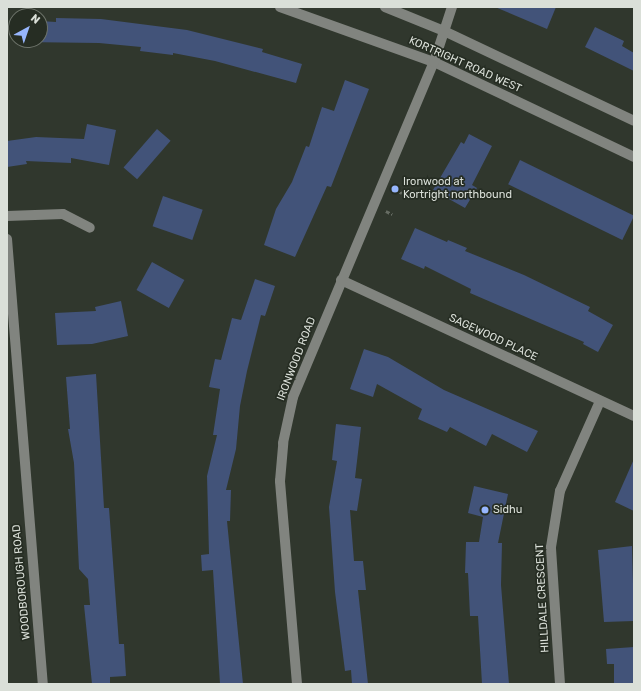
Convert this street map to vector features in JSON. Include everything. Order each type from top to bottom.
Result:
[{"type":"street","name":"KORTRIGHT ROAD WEST","points":[[280,7],[434,62],[634,157]]},
{"type":"street","name":"KORTRIGHT ROAD WEST","points":[[385,7],[444,30],[634,121]]},
{"type":"street","name":"IRONWOOD ROAD","points":[[297,684],[280,481],[283,443],[293,397],[434,62],[452,7]]},
{"type":"street","points":[[7,216],[63,214],[90,228]]},
{"type":"street","name":"WOODBOROUGH ROAD","points":[[7,239],[43,684]]},
{"type":"street","name":"SAGEWOOD PLACE","points":[[341,280],[634,416]]},
{"type":"street","name":"HILLDALE CRESCENT","points":[[560,684],[551,547],[560,491],[600,401]]},
{"type":"path","points":[[395,189],[402,193]]},
{"type":"building","points":[[495,7],[556,7],[547,29]]},
{"type":"building","points":[[56,18],[101,19],[187,30],[263,49],[262,52],[302,64],[296,83],[215,61],[173,53],[173,55],[140,51],[141,47],[99,43],[48,42],[48,22],[56,22]]},
{"type":"building","points":[[595,27],[624,41],[622,46],[634,53],[634,71],[585,47]]},
{"type":"building","points":[[345,80],[369,89],[331,187],[327,186],[295,257],[264,245],[276,209],[292,182],[306,146],[309,147],[322,107],[334,111]]},
{"type":"building","points":[[87,124],[116,130],[109,165],[71,158],[71,163],[26,161],[27,164],[7,167],[7,141],[36,137],[84,139]]},
{"type":"building","points":[[157,129],[171,141],[137,179],[124,167]]},
{"type":"building","points":[[469,134],[492,146],[472,185],[477,188],[465,208],[433,190],[461,142],[464,144]]},
{"type":"building","points":[[520,160],[634,216],[622,240],[508,184]]},
{"type":"building","points":[[163,196],[203,210],[192,240],[153,226]]},
{"type":"building","points":[[415,228],[447,242],[448,240],[467,248],[465,251],[524,275],[590,307],[588,311],[613,325],[598,352],[583,344],[584,342],[470,293],[471,289],[425,266],[424,269],[401,259]]},
{"type":"building","points":[[152,262],[184,280],[169,308],[136,290]]},
{"type":"building","points":[[255,279],[275,286],[265,316],[261,315],[247,371],[240,406],[236,449],[226,490],[231,490],[230,521],[227,521],[243,684],[220,684],[213,570],[202,571],[201,555],[209,554],[207,476],[217,435],[213,435],[220,389],[209,387],[215,359],[221,360],[232,318],[241,320]]},
{"type":"building","points":[[121,301],[128,336],[92,344],[57,345],[55,313],[96,311],[95,307]]},
{"type":"building","points":[[364,349],[388,357],[444,390],[538,431],[527,452],[492,434],[486,446],[450,427],[447,432],[418,419],[422,409],[377,384],[373,397],[350,389]]},
{"type":"building","points":[[96,374],[104,508],[109,508],[119,644],[124,644],[126,676],[110,677],[110,684],[92,684],[84,605],[90,605],[88,579],[79,569],[74,463],[68,429],[70,429],[66,377]]},
{"type":"building","points":[[336,424],[361,427],[355,478],[362,479],[357,511],[350,510],[354,561],[363,561],[366,590],[358,590],[368,684],[352,684],[351,670],[345,671],[335,592],[329,507],[337,461],[332,460]]},
{"type":"building","points":[[634,459],[634,511],[615,502]]},
{"type":"building","points":[[474,486],[508,494],[498,543],[502,543],[501,585],[509,684],[482,684],[478,616],[470,616],[468,573],[465,573],[466,542],[479,542],[483,517],[468,513]]},
{"type":"building","points":[[632,546],[634,621],[604,622],[598,550]]},
{"type":"building","points":[[634,647],[634,684],[614,684],[614,664],[607,664],[606,649]]},
{"type":"place","name":"Ironwood at Kortright northbound","points":[[395,189]]},
{"type":"place","name":"Sidhu","points":[[485,510]]}]
